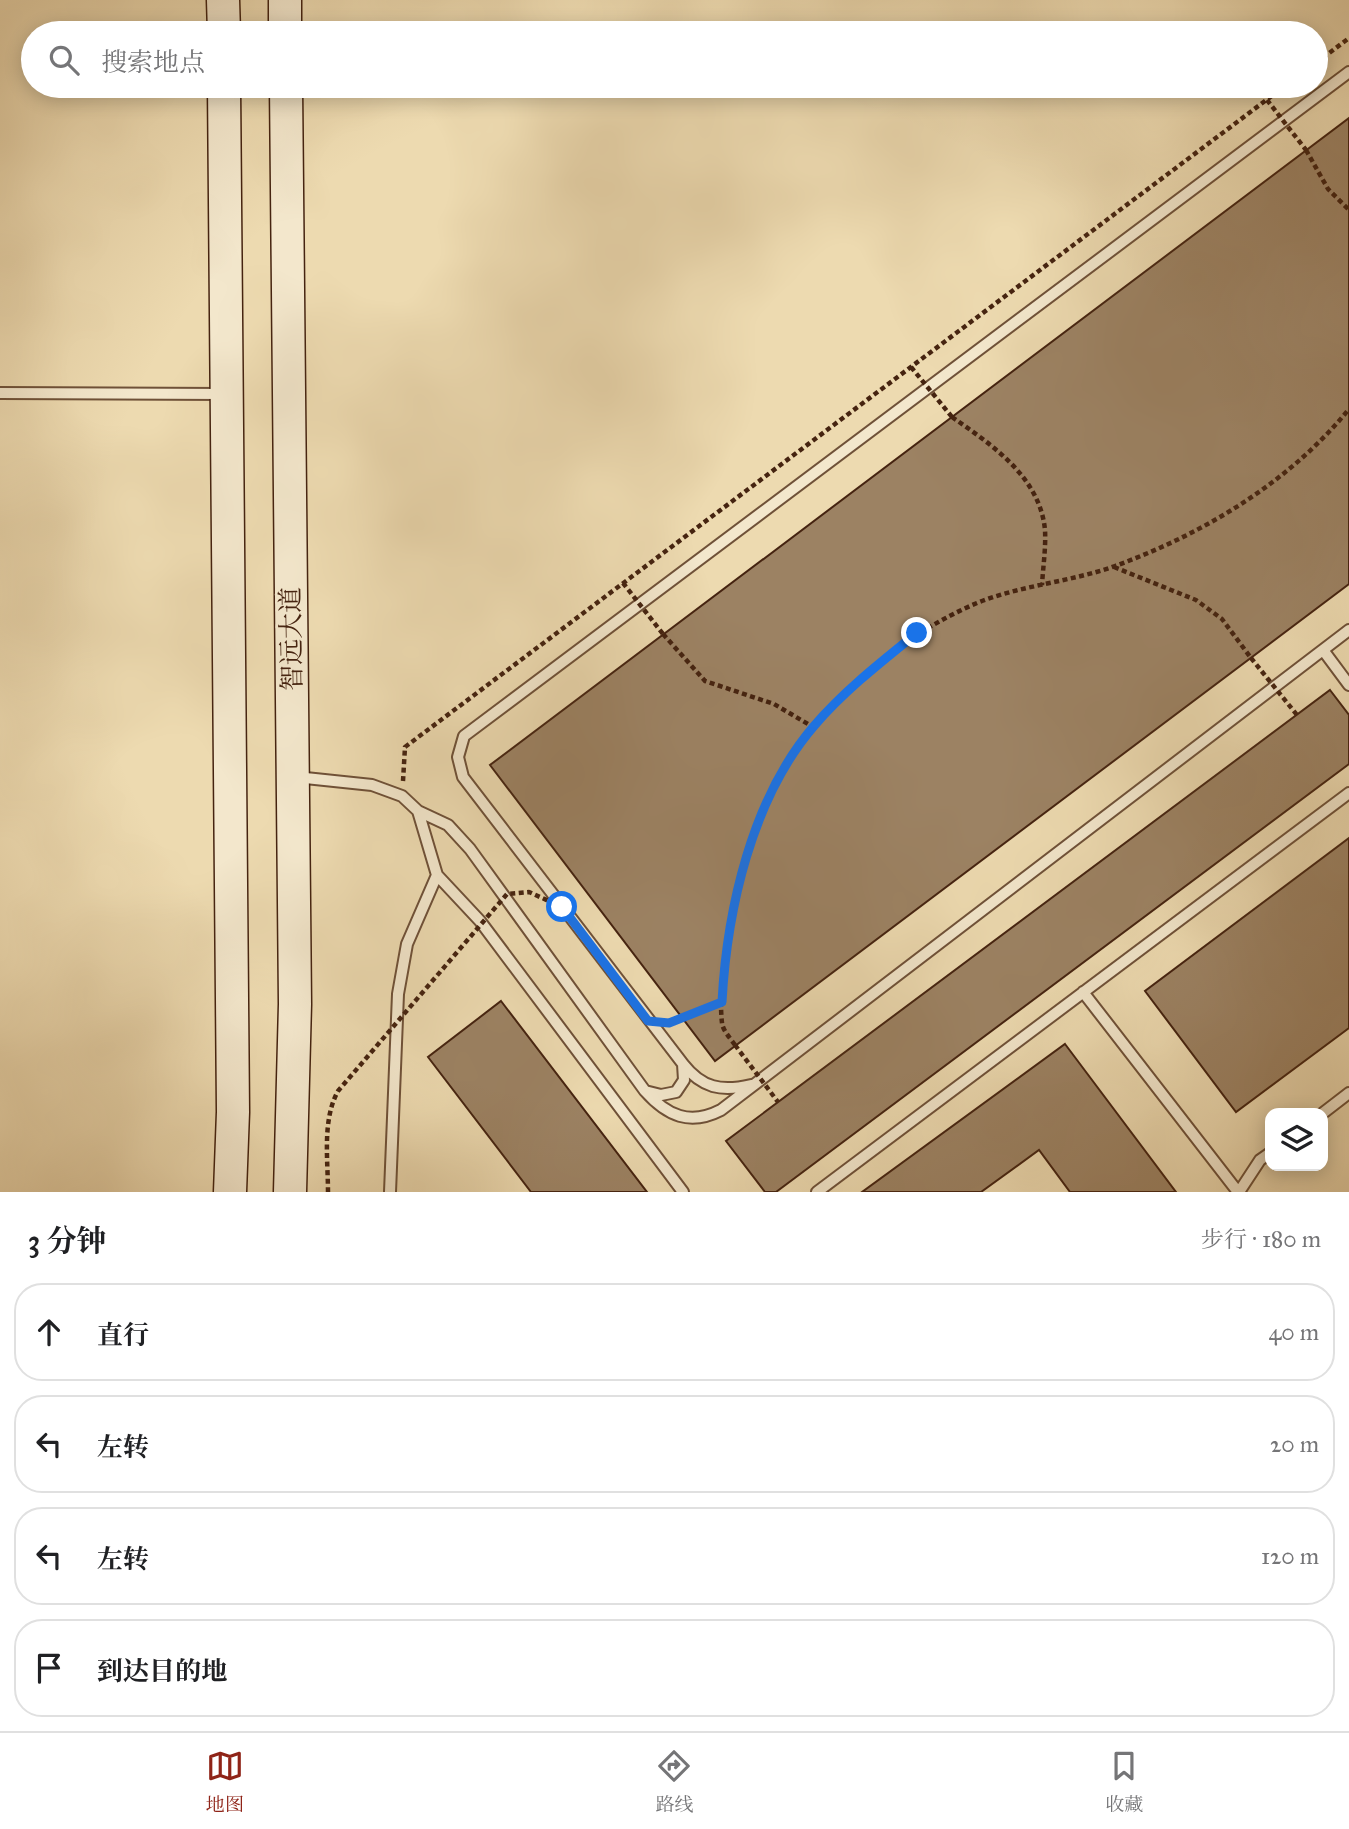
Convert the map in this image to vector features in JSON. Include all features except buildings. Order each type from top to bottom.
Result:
[{"type":"main road","points":[[223,0],[223,21]]},
{"type":"main road","points":[[285,0],[285,21]]},
{"type":"main road","points":[[224,98],[233,1112],[230,1192]]},
{"type":"main road","name":"智远大道","points":[[286,98],[295,1004],[290,1192]]},
{"type":"lane","points":[[1328,88],[1349,72]]},
{"type":"lane","points":[[757,1083],[730,1090],[709,1087],[694,1079],[463,777],[458,757],[464,736],[1314,98]]},
{"type":"lane","points":[[0,393],[227,394]]},
{"type":"lane","points":[[292,777],[372,785],[402,796],[418,811],[448,825],[470,849],[645,1091],[665,1111],[687,1119],[698,1119],[721,1110],[757,1083],[1349,630]]},
{"type":"lane","points":[[1323,650],[1349,685]]},
{"type":"lane","points":[[817,1192],[1349,793]]},
{"type":"lane","points":[[418,811],[437,875],[480,921],[683,1192]]},
{"type":"lane","points":[[390,1192],[398,994],[407,944],[437,875]]},
{"type":"lane","points":[[1083,992],[1238,1192],[1265,1157]]},
{"type":"lane","points":[[645,1091],[661,1095],[676,1092],[684,1080],[683,1064]]},
{"type":"lane","points":[[1328,1109],[1349,1093]]},
{"type":"path","points":[[1328,54],[1349,38]]},
{"type":"path","points":[[402,796],[405,747],[1270,98]]},
{"type":"path","points":[[1267,100],[1306,150],[1328,189],[1349,210]]},
{"type":"path","points":[[911,367],[952,417],[1014,464],[1039,501],[1045,531],[1042,585]]},
{"type":"path","points":[[778,1102],[722,1026],[722,1002],[730,922],[750,842],[782,773],[813,727],[866,674],[917,633],[979,602],[1114,567],[1186,536],[1268,487],[1328,435],[1349,409]]},
{"type":"path","points":[[1114,567],[1196,600],[1222,619],[1297,715]]},
{"type":"path","points":[[623,583],[705,681],[775,704],[813,727]]},
{"type":"path","points":[[328,1192],[330,1104],[338,1091],[507,894],[529,892],[562,907],[648,1021],[669,1023],[722,1002]]},
{"type":"route","points":[[562,907],[648,1021],[669,1023],[722,1002],[730,922],[750,842],[782,773],[813,727],[866,674],[917,633]]}]
